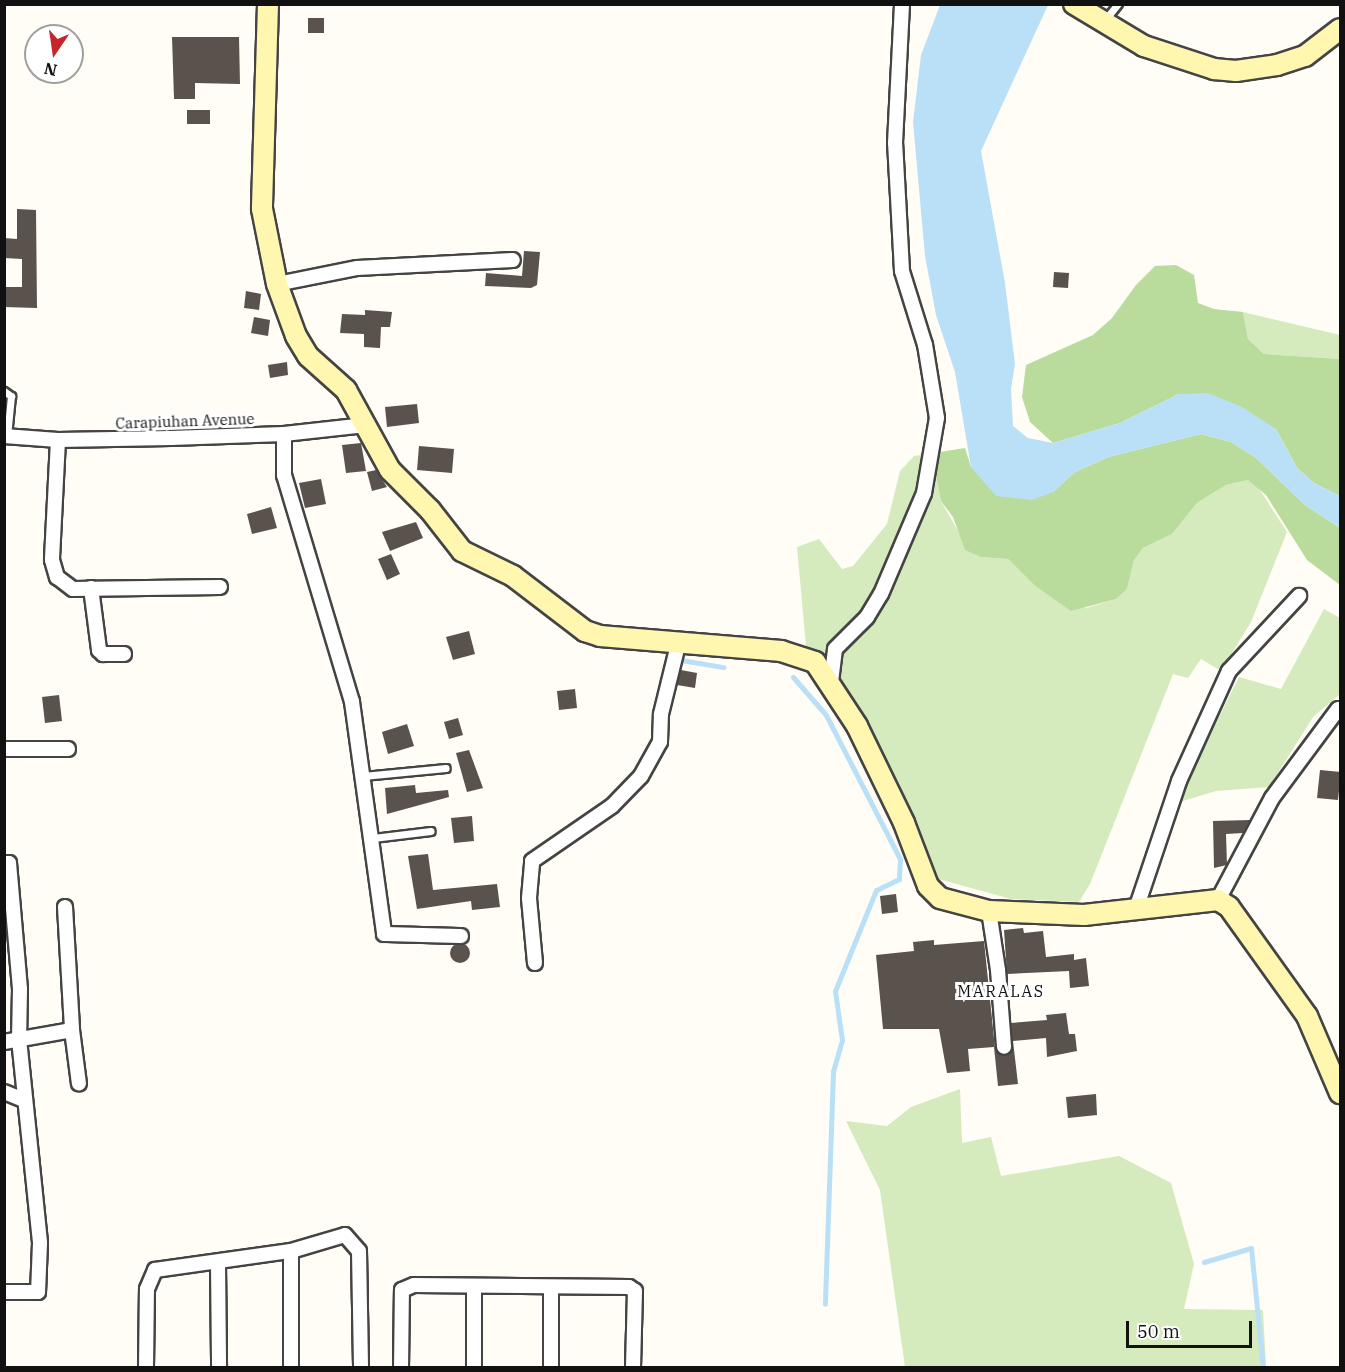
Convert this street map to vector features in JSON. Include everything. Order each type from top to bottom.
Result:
[{"type":"street","points":[[268,4],[262,209],[277,284],[296,336],[308,356],[346,390],[390,470],[430,510],[462,551],[538,591],[585,631],[678,645],[803,656],[815,662],[831,682],[857,726],[904,823],[928,886],[940,898],[989,911],[1084,915],[1218,900],[1228,907],[1307,1016],[1341,1093]]},
{"type":"street","points":[[831,682],[835,649],[867,617],[881,594],[924,493],[937,418],[925,345],[902,271],[895,142],[902,4]]},
{"type":"street","points":[[1088,15],[1171,58],[1236,71],[1277,65],[1305,56],[1341,30]]},
{"type":"street","points":[[277,284],[357,268],[513,260]]},
{"type":"street","name":"Carapiuhan Avenue","points":[[6,436],[58,440],[284,434],[366,425]]},
{"type":"street","points":[[284,434],[284,475],[347,680],[374,838],[384,934],[461,936]]},
{"type":"street","points":[[58,440],[52,560],[57,578],[73,589],[220,587]]},
{"type":"street","points":[[91,588],[99,650],[103,654],[124,654]]},
{"type":"street","points":[[1136,909],[1179,781],[1229,671],[1299,596]]},
{"type":"street","points":[[535,963],[529,898],[532,861],[612,806],[641,776],[660,742],[661,714],[678,645]]},
{"type":"street","points":[[1218,900],[1272,798],[1338,709]]},
{"type":"street","points":[[4,749],[68,749]]},
{"type":"street","points":[[4,863],[9,862],[20,989],[11,1040],[24,1100],[39,1225],[38,1292],[4,1292]]},
{"type":"street","points":[[65,907],[72,1030],[79,1084]]},
{"type":"street","points":[[989,911],[999,970],[1004,1047]]},
{"type":"street","points":[[11,1040],[72,1030]]},
{"type":"street","points":[[4,1092],[24,1100]]},
{"type":"street","points":[[146,1368],[147,1289],[155,1270],[218,1264],[291,1251],[345,1235],[352,1239],[359,1251],[361,1368]]},
{"type":"street","points":[[291,1251],[291,1368]]},
{"type":"street","points":[[218,1264],[219,1368]]},
{"type":"street","points":[[401,1368],[402,1290],[414,1285],[629,1287],[635,1291],[633,1368]]},
{"type":"street","points":[[474,1286],[474,1368]]},
{"type":"street","points":[[551,1287],[551,1368]]},
{"type":"lane","points":[[1088,15],[1118,4]]},
{"type":"lane","points":[[4,391],[11,396],[6,436]]},
{"type":"lane","points":[[363,776],[446,768]]},
{"type":"lane","points":[[374,838],[431,831]]},
{"type":"green space","points":[[1176,265],[1194,275],[1198,303],[1214,309],[1243,312],[1248,339],[1264,354],[1340,359],[1340,496],[1314,483],[1297,468],[1276,429],[1179,394],[1120,423],[1053,443],[1030,422],[1022,397],[1026,365],[1093,335],[1112,318],[1136,285],[1155,266]]},
{"type":"green space","points":[[1243,312],[1340,335],[1340,359],[1264,354],[1248,339]]},
{"type":"green space","points":[[1201,434],[1231,442],[1255,457],[1305,505],[1340,528],[1340,585],[1307,560],[1266,495],[1248,480],[1226,485],[1197,503],[1172,534],[1143,548],[1134,560],[1127,589],[1116,599],[1071,611],[1034,585],[1008,559],[981,557],[965,550],[953,517],[941,501],[936,476],[940,452],[965,448],[971,467],[1053,492],[1075,472],[1108,457]]},
{"type":"green space","points":[[940,452],[936,476],[941,501],[958,531],[981,557],[1008,559],[1034,585],[1086,608],[1116,599],[1127,589],[1134,560],[1143,548],[1172,534],[1197,503],[1226,485],[1248,480],[1256,484],[1287,532],[1251,622],[1221,671],[1201,659],[1188,678],[1173,674],[1090,884],[1079,902],[1011,899],[935,878],[899,783],[839,675],[806,646],[797,547],[819,539],[842,569],[853,566],[887,524],[900,471],[914,456]]},
{"type":"green space","points":[[1324,609],[1340,618],[1340,694],[1313,717],[1269,787],[1216,791],[1176,803],[1239,677],[1281,689]]},
{"type":"green space","points":[[960,1089],[962,1143],[991,1137],[1001,1176],[1119,1156],[1171,1183],[1194,1264],[1184,1309],[1263,1310],[1266,1367],[905,1367],[880,1190],[846,1121],[887,1126],[911,1107]]},
{"type":"water","points":[[940,5],[1048,5],[981,151],[1005,283],[1015,364],[1011,389],[1013,426],[1028,438],[1053,443],[1120,423],[1179,394],[1208,393],[1242,407],[1276,429],[1297,468],[1314,483],[1340,496],[1340,528],[1305,505],[1255,457],[1231,442],[1201,434],[1108,457],[1075,472],[1053,492],[1032,500],[996,496],[971,467],[955,372],[936,315],[925,256],[913,122],[921,55]]},
{"type":"building","points":[[308,18],[324,18],[324,33],[308,33]]},
{"type":"building","points":[[172,37],[239,37],[240,84],[195,83],[195,99],[174,99]]},
{"type":"building","points":[[187,110],[210,110],[210,124],[187,124]]},
{"type":"building","points":[[17,209],[36,210],[37,308],[4,307],[4,287],[22,287],[22,259],[4,258],[4,238],[17,239]]},
{"type":"building","points":[[524,251],[540,252],[537,285],[531,288],[485,286],[486,273],[522,276]]},
{"type":"building","points":[[1054,272],[1069,273],[1068,288],[1053,287]]},
{"type":"building","points":[[246,291],[261,294],[259,310],[244,308]]},
{"type":"building","points":[[365,310],[392,312],[390,327],[381,327],[380,348],[364,347],[364,334],[340,333],[342,314],[365,315]]},
{"type":"building","points":[[254,317],[270,320],[268,336],[251,333]]},
{"type":"building","points":[[287,362],[288,375],[270,378],[268,365]]},
{"type":"building","points":[[417,404],[419,423],[387,427],[385,407]]},
{"type":"building","points":[[361,443],[366,471],[346,473],[342,445]]},
{"type":"building","points":[[419,446],[454,449],[452,473],[417,470]]},
{"type":"building","points":[[376,470],[387,487],[372,491],[367,472]]},
{"type":"building","points":[[321,479],[326,504],[305,508],[299,483]]},
{"type":"building","points":[[271,507],[277,528],[252,534],[247,514]]},
{"type":"building","points":[[416,522],[423,538],[390,551],[382,532]]},
{"type":"building","points":[[391,554],[400,574],[387,580],[378,559]]},
{"type":"building","points":[[469,631],[475,654],[453,660],[446,637]]},
{"type":"building","points":[[681,670],[697,673],[695,688],[677,685]]},
{"type":"building","points":[[575,689],[577,708],[559,710],[557,691]]},
{"type":"building","points":[[59,695],[62,721],[45,723],[42,697]]},
{"type":"building","points":[[458,718],[463,735],[449,739],[444,722]]},
{"type":"building","points":[[407,724],[414,746],[388,754],[382,732]]},
{"type":"building","points":[[469,750],[483,788],[467,792],[456,753]]},
{"type":"building","points":[[1320,770],[1341,772],[1338,800],[1317,798]]},
{"type":"building","points":[[415,785],[416,793],[448,790],[449,797],[387,814],[385,788]]},
{"type":"building","points":[[472,816],[474,841],[454,843],[451,818]]},
{"type":"building","points":[[1250,820],[1243,833],[1226,834],[1227,865],[1214,868],[1213,821]]},
{"type":"building","points":[[428,854],[433,890],[497,884],[500,907],[472,910],[471,901],[417,909],[408,856]]},
{"type":"building","points":[[896,894],[898,912],[882,914],[880,896]]},
{"type":"building","points":[[1023,928],[1024,933],[1043,931],[1046,957],[1074,954],[1074,960],[1086,958],[1089,986],[1070,988],[1069,971],[1007,974],[1004,930]]},
{"type":"building","points":[[934,940],[934,945],[984,941],[995,1048],[1000,1055],[1012,1050],[1011,1023],[1047,1020],[1046,1015],[1066,1013],[1069,1034],[1075,1034],[1077,1051],[1047,1057],[1046,1038],[1013,1041],[1018,1084],[998,1086],[994,1047],[968,1049],[970,1071],[947,1073],[939,1029],[883,1029],[876,955],[914,951],[913,942]]},
{"type":"building","points":[[460,943],[467,946],[470,953],[467,960],[460,963],[453,960],[450,953],[453,946]]},
{"type":"building","points":[[1096,1094],[1097,1115],[1068,1118],[1066,1097]]},
{"type":"waterway","points":[[681,660],[723,667]]},
{"type":"waterway","points":[[793,677],[826,715],[900,859],[899,879],[876,890],[835,991],[842,1040],[833,1072],[825,1304]]},
{"type":"waterway","points":[[1204,1262],[1251,1248],[1263,1368]]},
{"type":"district","name":"MARALAS","points":[[1001,991]]}]
